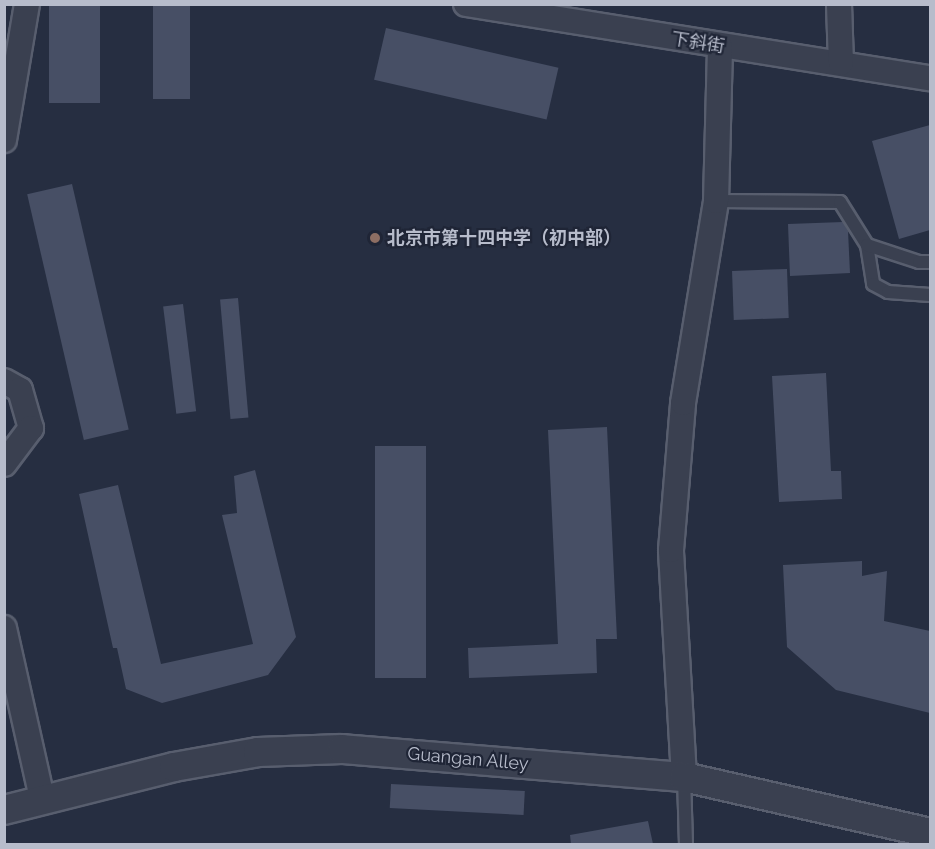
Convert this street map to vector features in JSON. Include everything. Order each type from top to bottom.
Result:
[{"type":"street","points":[[4,140],[27,4]]},
{"type":"street","name":"下斜街","points":[[466,4],[720,47],[841,63],[930,78]]},
{"type":"street","points":[[839,4],[841,63]]},
{"type":"street","points":[[684,777],[671,550],[683,403],[717,201],[720,47]]},
{"type":"street","points":[[4,381],[20,390],[31,428],[4,464]]},
{"type":"street","points":[[4,628],[42,798]]},
{"type":"street","name":"Guangan Alley","points":[[4,810],[42,798],[174,767],[258,752],[342,749],[684,777],[930,833]]},
{"type":"lane","points":[[717,201],[840,202],[867,245],[873,284],[888,292],[930,295]]},
{"type":"lane","points":[[867,245],[919,262],[930,262]]},
{"type":"lane","points":[[684,777],[686,844]]},
{"type":"building","points":[[49,4],[100,4],[100,103],[49,103]]},
{"type":"building","points":[[153,4],[190,4],[190,99],[153,99]]},
{"type":"building","points":[[386,28],[558,68],[547,119],[374,80]]},
{"type":"building","points":[[930,125],[930,230],[899,239],[872,141]]},
{"type":"building","points":[[72,184],[129,430],[84,440],[27,194]]},
{"type":"building","points":[[843,222],[848,231],[850,273],[790,276],[788,224]]},
{"type":"building","points":[[787,269],[789,318],[734,320],[732,271]]},
{"type":"building","points":[[238,298],[248,418],[231,419],[220,300]]},
{"type":"building","points":[[183,304],[196,411],[176,414],[163,306]]},
{"type":"building","points":[[826,373],[831,471],[841,471],[842,499],[779,502],[772,376]]},
{"type":"building","points":[[607,427],[617,639],[596,639],[597,673],[469,678],[468,648],[558,644],[548,430]]},
{"type":"building","points":[[375,446],[426,446],[426,678],[375,678]]},
{"type":"building","points":[[255,470],[296,637],[268,675],[162,703],[126,689],[117,648],[113,648],[79,494],[118,485],[161,664],[253,644],[222,515],[237,513],[234,476]]},
{"type":"building","points":[[862,561],[862,576],[887,571],[884,621],[930,631],[930,713],[836,690],[787,647],[783,565]]},
{"type":"building","points":[[391,784],[525,791],[524,815],[390,808]]},
{"type":"building","points":[[648,821],[653,844],[571,844],[570,835]]},
{"type":"place","name":"北京市第十四中学（初中部）","points":[[375,238]]}]
